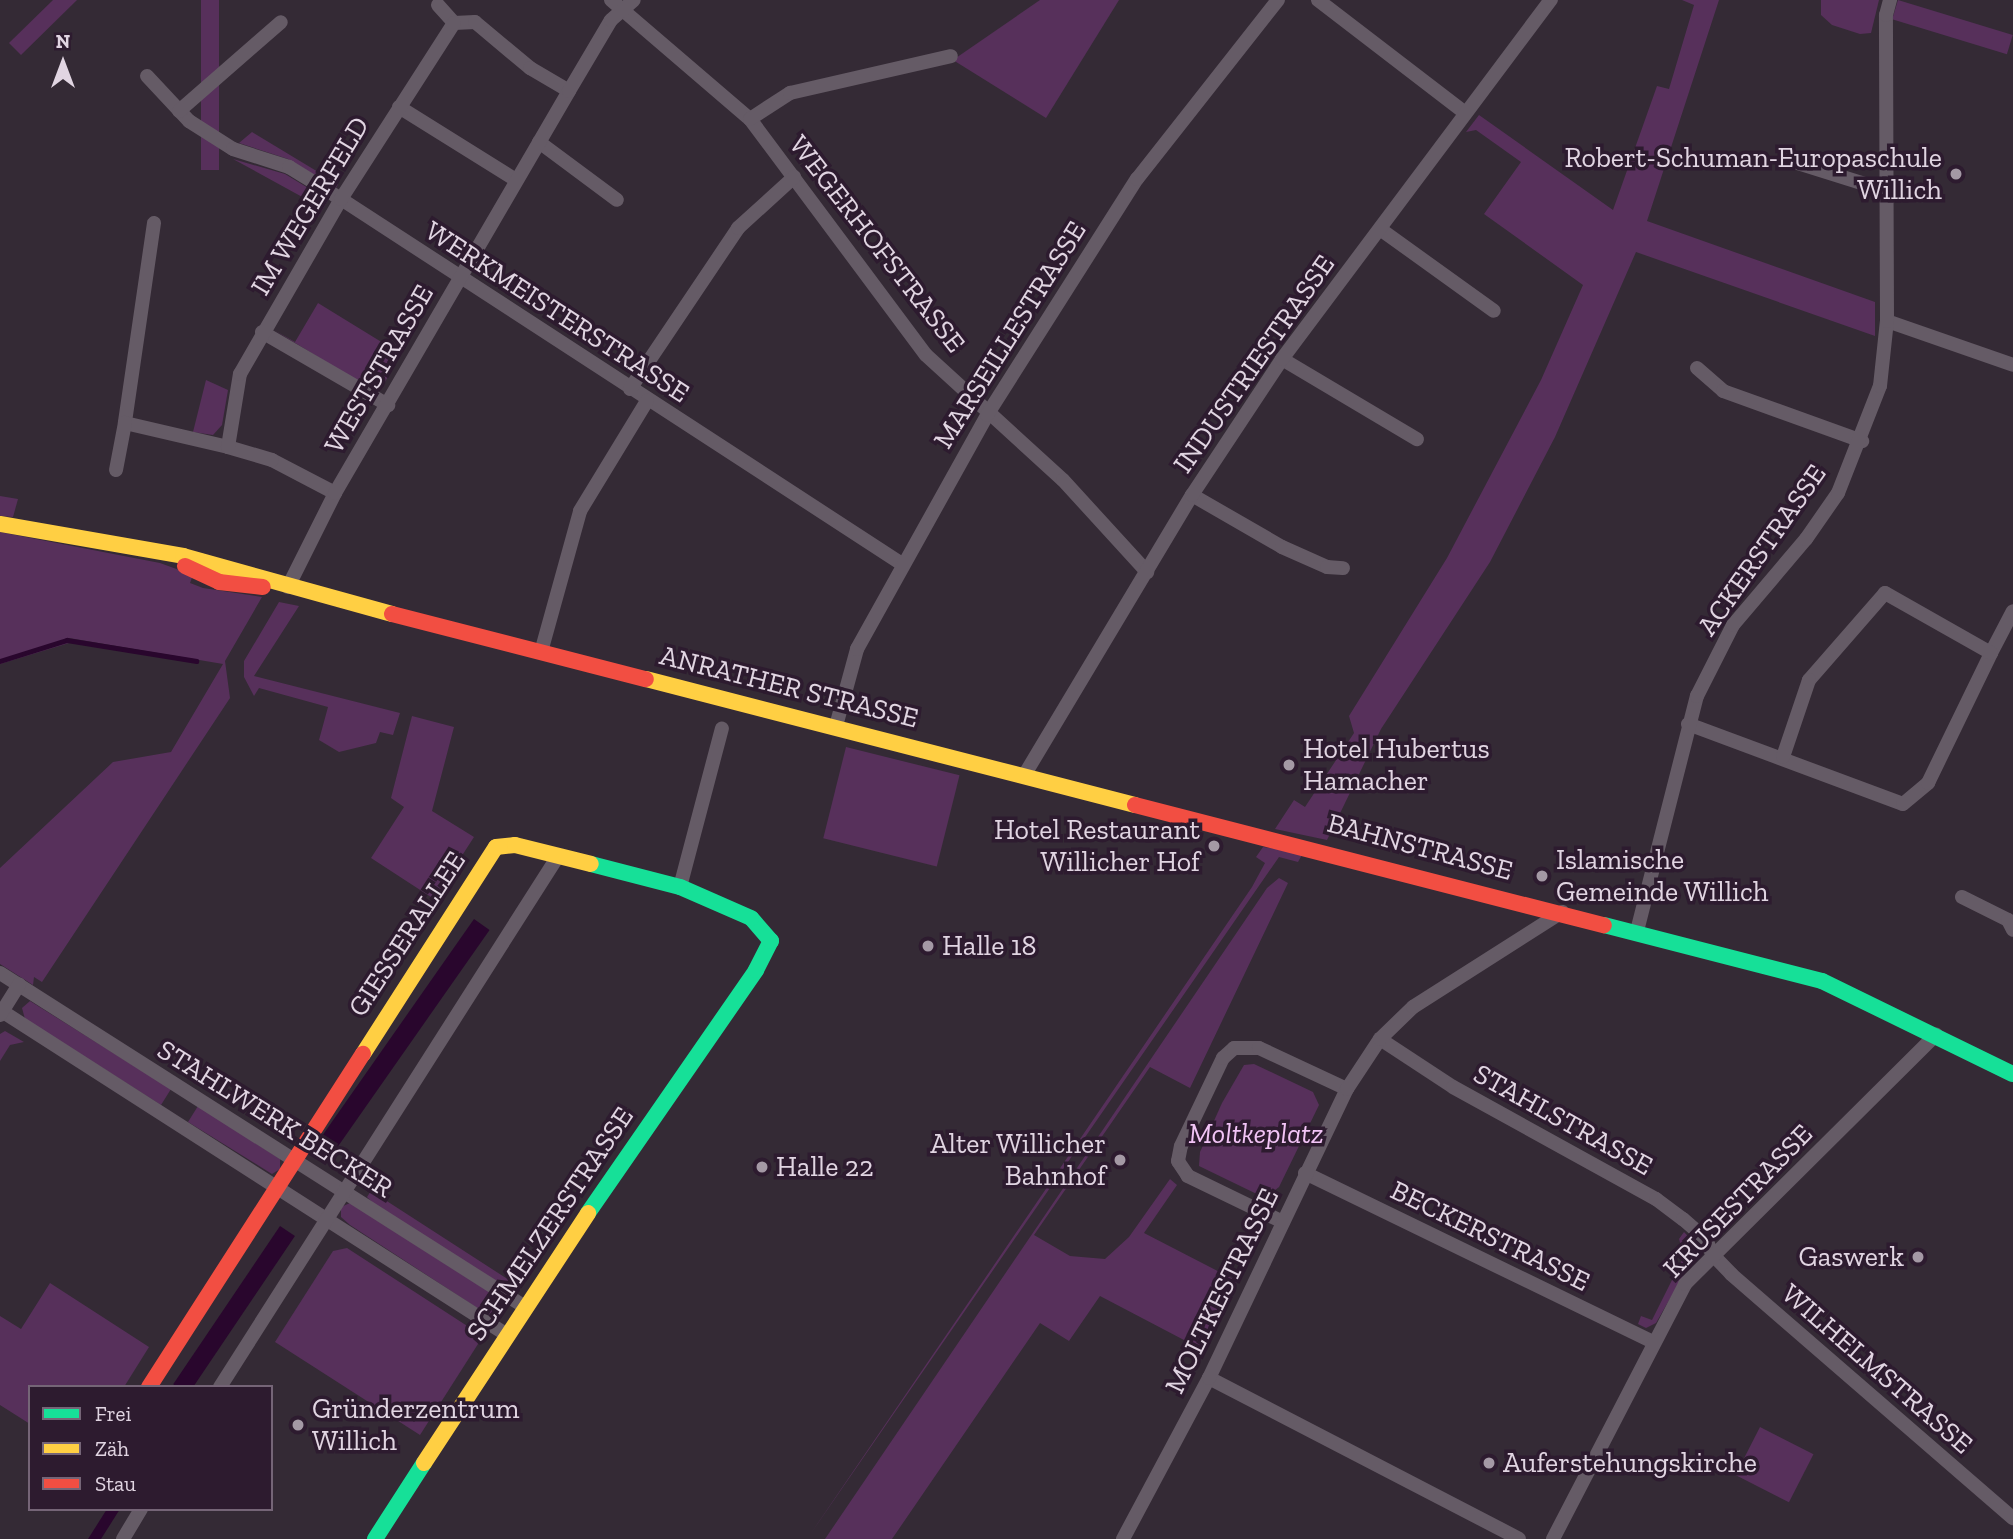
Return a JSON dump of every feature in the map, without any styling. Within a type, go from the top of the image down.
[{"type":"street","name":"WESTSTRASSE","points":[[283,586],[616,5],[634,0]]},
{"type":"street","name":"MARSEILLESTRASSE","points":[[836,726],[857,649],[987,415],[1137,179],[1278,0]]},
{"type":"street","points":[[1318,0],[1465,113]]},
{"type":"street","name":"INDUSTRIESTRASSE","points":[[1025,774],[1192,495],[1282,359],[1550,0]]},
{"type":"street","name":"ACKERSTRASSE","points":[[1637,931],[1697,696],[1733,625],[1814,528],[1838,493],[1862,441],[1880,386],[1887,321],[1886,15],[1890,0]]},
{"type":"street","points":[[438,5],[454,23],[475,22],[530,68],[569,91]]},
{"type":"street","name":"WEGERHOFSTRASSE","points":[[616,5],[750,119],[926,355],[987,415],[1063,480],[1147,572]]},
{"type":"street","points":[[179,111],[281,22]]},
{"type":"street","name":"IM WEGERFELD","points":[[228,447],[240,374],[262,332],[341,199],[454,23]]},
{"type":"street","name":"WEGERHOFSTRASSE","points":[[750,119],[790,93],[951,56]]},
{"type":"street","name":"WERKMEISTERSTRASSE","points":[[148,76],[179,111],[233,149],[289,167],[341,199],[902,565]]},
{"type":"street","name":"IM WEGERFELD","points":[[399,107],[516,180]]},
{"type":"street","points":[[539,142],[617,200]]},
{"type":"street","points":[[1785,159],[1887,191]]},
{"type":"street","points":[[630,389],[738,228],[794,177]]},
{"type":"street","points":[[116,470],[154,223]]},
{"type":"street","points":[[1380,229],[1494,311]]},
{"type":"street","points":[[1887,321],[2013,365]]},
{"type":"street","name":"IM WEGERFELD","points":[[262,332],[388,405]]},
{"type":"street","points":[[1282,359],[1417,439]]},
{"type":"street","name":"ACKERSTRASSE","points":[[1697,368],[1723,391],[1862,441]]},
{"type":"street","points":[[541,652],[580,511],[648,401]]},
{"type":"street","points":[[125,423],[272,460],[335,493]]},
{"type":"street","points":[[1192,495],[1282,547],[1327,567],[1343,568]]},
{"type":"street","name":"ANRATHER STRASSE","points":[[0,524],[256,575],[283,586],[1287,840]]},
{"type":"street","points":[[1783,757],[1809,680],[1885,593],[1991,653]]},
{"type":"street","points":[[1688,724],[1783,757],[1903,804],[1928,783],[2013,611]]},
{"type":"street","points":[[680,887],[722,728]]},
{"type":"street","name":"BAHNSTRASSE","points":[[1287,840],[1822,981],[2013,1074]]},
{"type":"street","name":"GIESSERALLEE","points":[[150,1385],[499,846],[558,856],[680,887],[751,918],[771,941]]},
{"type":"street","points":[[221,1385],[558,856]]},
{"type":"street","points":[[1962,897],[2008,920],[2013,930]]},
{"type":"street","name":"MOLTKESTRASSE","points":[[1123,1539],[1209,1378],[1347,1089],[1380,1039],[1413,1007],[1562,912]]},
{"type":"street","name":"SCHMELZERSTRASSE","points":[[376,1539],[525,1307],[756,970],[771,941]]},
{"type":"street","name":"STAHLWERK BECKER","points":[[0,973],[525,1307]]},
{"type":"street","points":[[1,1012],[19,985]]},
{"type":"street","name":"STAHLWERK BECKER","points":[[1,1012],[329,1218],[507,1335]]},
{"type":"street","name":"KRUSESTRASSE","points":[[1553,1539],[1685,1284],[1712,1254],[1936,1035]]},
{"type":"street","name":"STAHLSTRASSE","points":[[1380,1039],[1453,1087],[1656,1199],[1706,1239],[1712,1254]]},
{"type":"street","points":[[1283,1222],[1188,1176],[1178,1161],[1181,1146],[1223,1058],[1234,1048],[1259,1048],[1347,1089]]},
{"type":"street","name":"BECKERSTRASSE","points":[[1306,1174],[1653,1342]]},
{"type":"street","name":"WILHELMSTRASSE","points":[[1712,1254],[2013,1518]]},
{"type":"street","points":[[1209,1378],[1519,1539]]},
{"type":"street","points":[[123,1539],[140,1511]]},
{"type":"green space","points":[[53,0],[77,0],[21,55],[9,43]]},
{"type":"green space","points":[[201,0],[219,0],[219,170],[201,170]]},
{"type":"green space","points":[[1040,0],[1119,0],[1046,118],[953,60]]},
{"type":"green space","points":[[1682,0],[1719,0],[1647,221],[1875,302],[1875,336],[1636,252],[1555,437],[1490,562],[1381,729],[1327,840],[1275,829],[1294,800],[1305,807],[1354,733],[1349,716],[1447,558],[1541,380],[1583,285],[1484,214],[1521,162],[1476,130],[1466,132],[1479,115],[1613,210],[1657,86],[1669,89],[1694,5]]},
{"type":"green space","points":[[1821,0],[1879,0],[1871,33],[1860,34],[1832,25],[1821,15]]},
{"type":"green space","points":[[1898,0],[2013,35],[2007,54],[1892,19]]},
{"type":"green space","points":[[252,132],[338,184],[336,188],[288,159],[239,143]]},
{"type":"green space","points":[[233,159],[285,174],[328,200],[318,217],[315,204]]},
{"type":"green space","points":[[318,303],[401,354],[382,387],[372,390],[274,330],[295,342]]},
{"type":"green space","points":[[206,380],[228,390],[222,425],[213,435],[193,432]]},
{"type":"green space","points":[[0,496],[18,499],[13,517],[0,516]]},
{"type":"green space","points":[[0,532],[160,563],[193,575],[190,583],[203,588],[262,597],[225,661],[230,698],[42,982],[34,977],[33,985],[0,964],[0,868],[113,762],[171,752],[223,664],[69,638],[69,643],[0,664]]},
{"type":"green space","points":[[279,602],[299,606],[254,676],[400,713],[393,735],[380,732],[376,743],[339,752],[319,740],[328,707],[259,688],[254,696],[244,677],[244,661]]},
{"type":"green space","points":[[412,716],[454,727],[432,811],[474,837],[434,899],[371,858],[404,807],[391,798]]},
{"type":"green space","points":[[846,747],[960,775],[937,867],[823,838]]},
{"type":"green space","points":[[1263,847],[1303,853],[1298,862],[1279,857],[807,1539],[1252,887],[1265,863],[1256,857]]},
{"type":"green space","points":[[1279,878],[1288,883],[1190,1088],[1150,1067],[1034,1235],[1070,1256],[1105,1259],[1129,1237],[1170,1179],[1177,1185],[1144,1233],[1237,1281],[1203,1350],[1100,1296],[1069,1341],[1040,1323],[892,1539],[825,1539],[1267,888]]},
{"type":"green space","points":[[30,1001],[171,1089],[161,1105],[25,1019],[22,1008]]},
{"type":"green space","points":[[5,1031],[24,1042],[10,1045],[0,1061],[0,1034]]},
{"type":"green space","name":"Moltkeplatz","points":[[1254,1064],[1313,1092],[1319,1105],[1279,1187],[1265,1198],[1199,1166],[1200,1152],[1222,1103],[1244,1065]]},
{"type":"green space","points":[[198,1106],[280,1159],[280,1169],[272,1174],[188,1122]]},
{"type":"green space","points":[[376,1183],[379,1196],[509,1280],[523,1277],[513,1288],[500,1285],[377,1207],[367,1197]]},
{"type":"green space","points":[[350,1203],[502,1300],[503,1311],[491,1317],[350,1225],[341,1217],[341,1207]]},
{"type":"green space","points":[[1684,1232],[1699,1248],[1656,1323],[1646,1328],[1638,1324],[1641,1316],[1652,1320],[1684,1256],[1679,1239]]},
{"type":"green space","points":[[347,1248],[475,1331],[478,1344],[420,1435],[275,1342],[333,1251]]},
{"type":"green space","points":[[50,1283],[149,1347],[125,1385],[28,1385],[28,1423],[0,1405],[0,1316],[21,1329]]},
{"type":"green space","points":[[1760,1427],[1813,1454],[1789,1502],[1735,1475]]},
{"type":"shaded area","points":[[474,919],[490,930],[338,1147],[322,1136]]},
{"type":"shaded area","points":[[280,1226],[295,1236],[194,1385],[174,1385],[173,1384]]},
{"type":"shaded area","points":[[106,1511],[119,1511],[101,1539],[88,1539]]},
{"type":"waterway","points":[[0,661],[67,640],[196,661]]},
{"type":"traffic: fast","points":[[588,1213],[756,970],[771,941],[751,918],[680,887],[591,864]]},
{"type":"traffic: fast","points":[[1604,925],[1822,981],[2013,1074]]},
{"type":"traffic: fast","points":[[375,1539],[424,1463]]},
{"type":"traffic: slow","points":[[0,524],[183,556],[392,614]]},
{"type":"traffic: slow","points":[[646,679],[1135,805]]},
{"type":"traffic: slow","points":[[363,1054],[496,847],[515,845],[591,864]]},
{"type":"traffic: slow","points":[[424,1463],[588,1213]]},
{"type":"traffic: jam","points":[[185,566],[219,582],[263,587]]},
{"type":"traffic: jam","points":[[392,614],[646,679]]},
{"type":"traffic: jam","points":[[1135,805],[1604,925]]},
{"type":"traffic: jam","points":[[150,1385],[363,1054]]},
{"type":"place","name":"Robert-Schuman-Europaschule Willich","points":[[1956,174]]},
{"type":"place","name":"Hotel Hubertus Hamacher","points":[[1289,765]]},
{"type":"place","name":"Hotel Restaurant Willicher Hof","points":[[1214,846]]},
{"type":"place","name":"Islamische Gemeinde Willich","points":[[1542,876]]},
{"type":"place","name":"Halle 18","points":[[928,946]]},
{"type":"place","name":"Alter Willicher Bahnhof","points":[[1120,1160]]},
{"type":"place","name":"Halle 22","points":[[762,1167]]},
{"type":"place","name":"Gaswerk","points":[[1918,1257]]},
{"type":"place","name":"Gründerzentrum Willich","points":[[298,1425]]},
{"type":"place","name":"Auferstehungskirche","points":[[1489,1463]]}]
